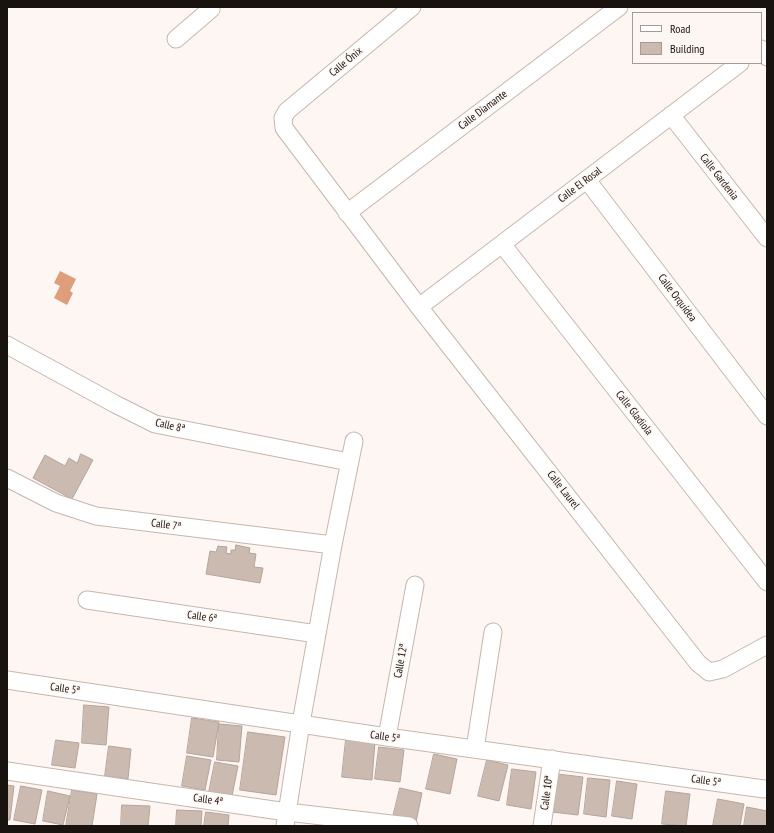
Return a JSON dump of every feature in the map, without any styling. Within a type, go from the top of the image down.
[{"type":"street","name":"Calle Ónix","points":[[283,118],[287,111],[412,7]]},
{"type":"street","name":"Calle Diamante","points":[[347,213],[619,7]]},
{"type":"street","points":[[176,39],[211,8]]},
{"type":"street","name":"Calle El Rosal","points":[[419,307],[739,64]]},
{"type":"street","name":"Calle Gardenia","points":[[671,115],[767,238]]},
{"type":"street","name":"Calle Laurel","points":[[283,118],[284,128],[347,213],[698,663],[709,672],[722,670],[767,645]]},
{"type":"street","name":"Calle Orquídea","points":[[587,180],[767,416]]},
{"type":"street","name":"Calle Gladiola","points":[[502,244],[767,582]]},
{"type":"street","name":"Calle 8ª","points":[[7,345],[154,424],[349,462]]},
{"type":"street","points":[[286,819],[301,723],[333,545],[354,441]]},
{"type":"street","name":"Calle 7ª","points":[[7,478],[56,503],[96,516],[333,545]]},
{"type":"street","name":"Calle 12ª","points":[[387,737],[415,585]]},
{"type":"street","name":"Calle 6ª","points":[[87,600],[317,634]]},
{"type":"street","points":[[475,749],[493,632]]},
{"type":"street","name":"Calle 5ª","points":[[7,680],[387,737],[764,789]]},
{"type":"street","name":"Calle 10ª","points":[[542,826],[552,759]]},
{"type":"street","name":"Calle 4ª","points":[[7,771],[286,819],[409,826]]},
{"type":"shaded area","points":[[60,271],[76,279],[70,291],[73,293],[67,305],[54,298],[60,286],[54,283]]},
{"type":"building","points":[[81,454],[93,460],[72,499],[33,478],[45,455],[65,466],[69,458],[77,463]]},
{"type":"building","points":[[236,545],[250,548],[249,553],[256,554],[254,567],[263,568],[260,583],[206,574],[210,551],[216,552],[218,546],[227,547],[226,553],[231,554],[231,550],[235,550]]},
{"type":"building","points":[[84,705],[109,707],[106,745],[82,743]]},
{"type":"building","points":[[192,718],[219,722],[213,757],[187,753]]},
{"type":"building","points":[[219,724],[242,726],[239,762],[217,760]]},
{"type":"building","points":[[248,732],[285,737],[276,795],[240,790]]},
{"type":"building","points":[[346,739],[375,742],[372,780],[342,777]]},
{"type":"building","points":[[56,740],[79,743],[75,768],[52,765]]},
{"type":"building","points":[[109,746],[131,749],[128,779],[105,776]]},
{"type":"building","points":[[379,747],[404,750],[400,782],[375,779]]},
{"type":"building","points":[[434,754],[457,759],[450,794],[426,789]]},
{"type":"building","points":[[187,756],[211,760],[205,790],[182,786]]},
{"type":"building","points":[[487,760],[508,765],[499,801],[478,796]]},
{"type":"building","points":[[215,762],[238,766],[232,796],[209,792]]},
{"type":"building","points":[[512,769],[536,772],[531,809],[507,805]]},
{"type":"building","points":[[557,774],[583,777],[578,815],[552,812]]},
{"type":"building","points":[[588,778],[610,780],[606,817],[584,814]]},
{"type":"building","points":[[617,781],[637,784],[632,819],[612,816]]},
{"type":"building","points":[[7,785],[14,786],[10,820],[7,820]]},
{"type":"building","points":[[21,786],[42,790],[35,824],[14,820]]},
{"type":"building","points":[[400,788],[422,793],[416,822],[393,817]]},
{"type":"building","points":[[72,790],[97,794],[92,826],[66,826]]},
{"type":"building","points":[[48,791],[70,796],[63,825],[43,821]]},
{"type":"building","points":[[666,791],[690,794],[686,826],[662,824]]},
{"type":"building","points":[[718,799],[744,804],[740,826],[713,826]]},
{"type":"building","points":[[122,805],[150,806],[148,826],[121,826]]},
{"type":"building","points":[[747,807],[767,811],[767,826],[744,826]]},
{"type":"building","points":[[177,810],[202,811],[201,826],[176,826]]},
{"type":"building","points":[[206,812],[229,815],[228,826],[204,826]]}]
